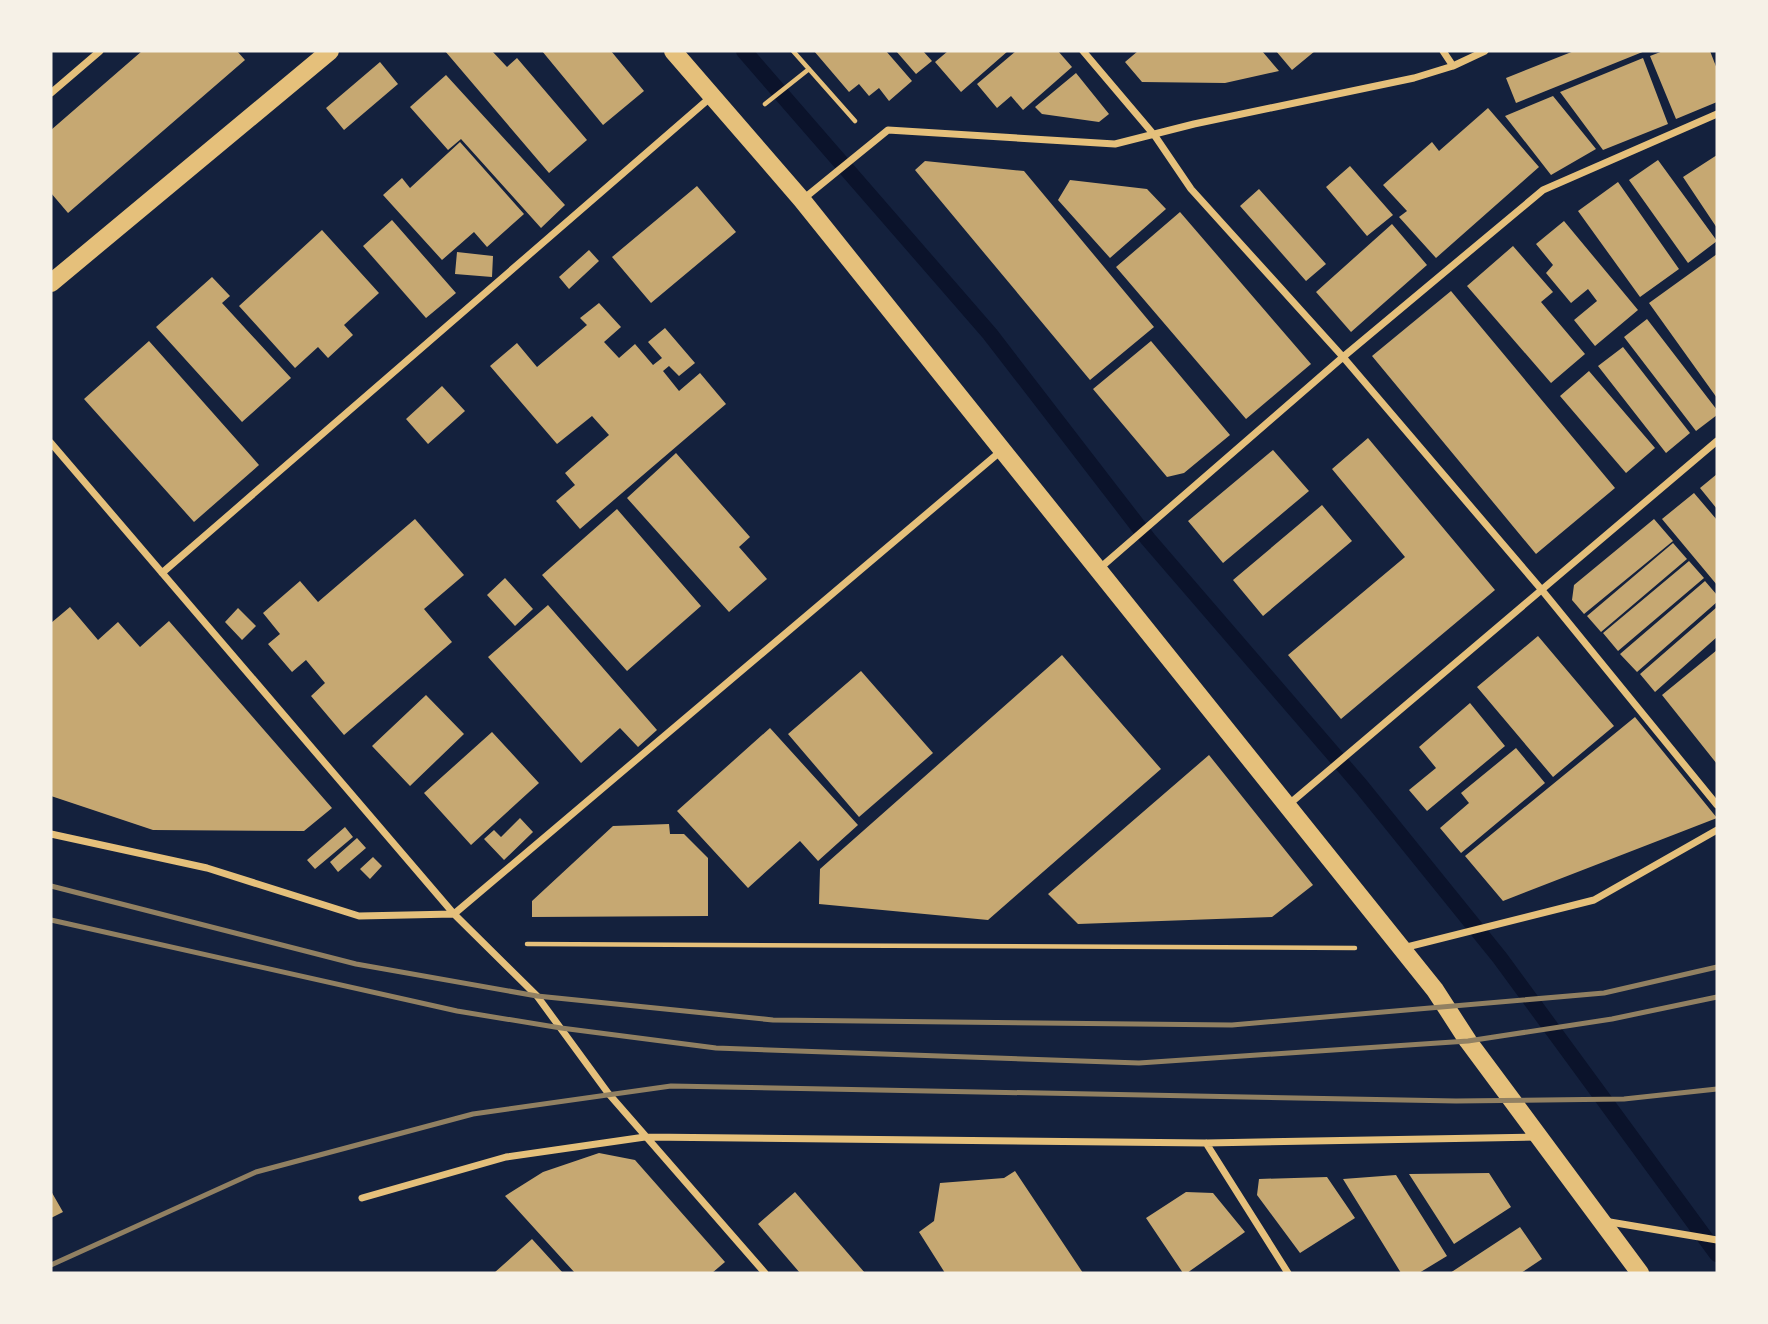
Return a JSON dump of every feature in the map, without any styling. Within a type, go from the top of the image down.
[{"type":"main road","points":[[51,283],[330,51]]},
{"type":"main road","points":[[673,51],[802,200],[1449,1009],[1468,1041],[1598,1220],[1640,1273]]},
{"type":"street","points":[[51,93],[100,51]]},
{"type":"street","points":[[1083,51],[1155,136],[1191,189],[1343,357],[1541,589],[1717,805]]},
{"type":"street","points":[[1443,51],[1453,66]]},
{"type":"street","points":[[802,200],[888,130],[1115,144],[1194,124],[1414,78],[1453,66],[1485,51]]},
{"type":"street","points":[[162,573],[711,97]]},
{"type":"street","points":[[1097,570],[1343,357],[1543,190],[1717,114]]},
{"type":"street","points":[[1286,807],[1717,442]]},
{"type":"street","points":[[51,443],[454,914],[537,996],[645,1137],[760,1271]]},
{"type":"street","points":[[51,834],[207,868],[359,916],[454,914],[1001,451]]},
{"type":"street","points":[[1401,949],[1594,900],[1717,830]]},
{"type":"street","points":[[362,1198],[506,1157],[645,1137],[1206,1143],[1540,1137]]},
{"type":"street","points":[[1206,1143],[1288,1273]]},
{"type":"street","points":[[1598,1220],[1717,1240]]},
{"type":"path","points":[[793,51],[856,123],[888,130]]},
{"type":"path","points":[[759,109],[809,69]]},
{"type":"path","points":[[484,944],[1401,949]]},
{"type":"building","points":[[142,51],[237,51],[245,60],[68,213],[51,193],[51,130]]},
{"type":"building","points":[[445,51],[492,51],[507,67],[517,58],[587,140],[549,173]]},
{"type":"building","points":[[542,51],[611,51],[644,91],[603,125]]},
{"type":"building","points":[[814,51],[886,51],[912,81],[889,101],[879,88],[869,96],[859,84],[849,92]]},
{"type":"building","points":[[896,51],[923,51],[932,61],[916,74]]},
{"type":"building","points":[[948,51],[1008,51],[961,92],[935,62]]},
{"type":"building","points":[[1016,51],[1058,51],[1072,67],[1023,110],[1011,96],[997,108],[977,84]]},
{"type":"building","points":[[1138,51],[1262,51],[1279,71],[1225,83],[1142,82],[1125,62]]},
{"type":"building","points":[[1276,51],[1315,51],[1292,70]]},
{"type":"building","points":[[1574,51],[1645,51],[1516,103],[1506,78]]},
{"type":"building","points":[[1663,51],[1710,51],[1717,69],[1717,102],[1676,119],[1650,56]]},
{"type":"building","points":[[1643,58],[1668,124],[1603,150],[1560,92]]},
{"type":"building","points":[[380,62],[398,84],[344,130],[326,108]]},
{"type":"building","points":[[1076,73],[1109,114],[1099,122],[1042,114],[1035,107]]},
{"type":"building","points":[[446,75],[565,205],[541,228],[461,139],[448,150],[410,107]]},
{"type":"building","points":[[1553,96],[1596,149],[1551,175],[1505,116]]},
{"type":"building","points":[[1488,108],[1539,167],[1436,258],[1399,217],[1407,211],[1383,185],[1432,142],[1439,151]]},
{"type":"building","points":[[460,142],[524,214],[487,247],[474,232],[442,260],[383,195],[402,178],[410,188]]},
{"type":"building","points":[[1717,155],[1717,228],[1683,177]]},
{"type":"building","points":[[1658,160],[1717,241],[1688,263],[1629,180]]},
{"type":"building","points":[[925,161],[1024,171],[1154,327],[1090,380],[915,170]]},
{"type":"building","points":[[1350,166],[1393,215],[1367,236],[1326,187]]},
{"type":"building","points":[[1070,180],[1147,189],[1166,209],[1110,258],[1058,200]]},
{"type":"building","points":[[1618,182],[1679,269],[1640,297],[1578,211]]},
{"type":"building","points":[[697,186],[736,232],[651,303],[612,257]]},
{"type":"building","points":[[1259,189],[1326,264],[1306,281],[1240,206]]},
{"type":"building","points":[[1180,212],[1311,364],[1246,419],[1116,267]]},
{"type":"building","points":[[392,220],[456,293],[426,318],[363,246]]},
{"type":"building","points":[[1564,221],[1638,310],[1595,346],[1574,320],[1597,301],[1588,289],[1571,303],[1546,273],[1553,265],[1536,244]]},
{"type":"building","points":[[1392,224],[1427,265],[1351,332],[1316,292]]},
{"type":"building","points":[[322,230],[379,293],[344,325],[353,335],[328,358],[318,347],[295,368],[239,306]]},
{"type":"building","points":[[1513,246],[1553,292],[1541,302],[1585,354],[1551,383],[1467,286]]},
{"type":"building","points":[[589,250],[599,261],[569,289],[559,277]]},
{"type":"building","points":[[457,252],[493,256],[492,277],[455,274]]},
{"type":"building","points":[[1717,254],[1717,398],[1649,303]]},
{"type":"building","points":[[212,277],[230,296],[222,303],[291,378],[242,422],[156,327]]},
{"type":"building","points":[[1451,291],[1615,488],[1536,554],[1372,356]]},
{"type":"building","points":[[599,303],[621,327],[604,342],[619,358],[635,344],[653,365],[662,358],[648,342],[665,328],[695,363],[679,376],[669,366],[663,371],[679,391],[700,373],[726,404],[580,529],[556,501],[575,485],[565,473],[609,435],[592,416],[557,444],[490,366],[517,343],[537,367],[587,325],[580,318]]},
{"type":"building","points":[[1647,319],[1717,410],[1717,415],[1696,431],[1624,337]]},
{"type":"building","points":[[149,341],[259,465],[194,522],[84,399]]},
{"type":"building","points":[[1151,341],[1230,435],[1184,473],[1167,477],[1093,389]]},
{"type":"building","points":[[1623,347],[1690,433],[1666,453],[1598,366]]},
{"type":"building","points":[[1589,371],[1655,448],[1626,473],[1560,396]]},
{"type":"building","points":[[442,386],[465,411],[428,444],[406,419]]},
{"type":"building","points":[[1368,438],[1495,590],[1341,719],[1288,655],[1405,557],[1332,469]]},
{"type":"building","points":[[1273,450],[1309,491],[1223,563],[1188,521]]},
{"type":"building","points":[[676,453],[750,537],[739,547],[767,579],[729,612],[627,498]]},
{"type":"building","points":[[1717,474],[1717,509],[1700,488]]},
{"type":"building","points":[[1694,493],[1717,520],[1717,585],[1662,519]]},
{"type":"building","points":[[1322,505],[1352,541],[1263,616],[1233,580]]},
{"type":"building","points":[[617,509],[701,606],[627,671],[542,575]]},
{"type":"building","points":[[415,519],[464,575],[424,609],[452,642],[344,735],[311,696],[325,683],[306,660],[292,672],[268,644],[280,634],[263,613],[300,581],[318,602]]},
{"type":"building","points":[[1654,519],[1673,541],[1584,614],[1572,600],[1574,585]]},
{"type":"building","points":[[1673,543],[1687,559],[1601,632],[1587,616]]},
{"type":"building","points":[[1689,561],[1704,578],[1618,651],[1603,633]]},
{"type":"building","points":[[505,578],[533,609],[515,626],[487,595]]},
{"type":"building","points":[[1705,581],[1717,595],[1717,602],[1637,672],[1620,654]]},
{"type":"building","points":[[548,605],[657,730],[638,747],[620,728],[581,763],[488,657]]},
{"type":"building","points":[[70,607],[98,640],[118,622],[140,647],[169,621],[332,808],[304,831],[153,830],[51,796],[51,623]]},
{"type":"building","points":[[1717,607],[1717,637],[1655,692],[1640,674]]},
{"type":"building","points":[[238,608],[256,626],[242,640],[225,622]]},
{"type":"building","points":[[1538,636],[1614,726],[1553,777],[1477,687]]},
{"type":"building","points":[[1717,650],[1717,764],[1662,695]]},
{"type":"building","points":[[1062,655],[1161,769],[988,920],[819,904],[820,869]]},
{"type":"building","points":[[861,671],[933,753],[859,817],[788,734]]},
{"type":"building","points":[[426,695],[464,734],[410,786],[372,746]]},
{"type":"building","points":[[1470,703],[1505,746],[1427,811],[1409,790],[1436,768],[1419,747]]},
{"type":"building","points":[[1635,717],[1717,818],[1503,901],[1465,856]]},
{"type":"building","points":[[770,728],[858,825],[818,861],[800,841],[748,888],[677,811]]},
{"type":"building","points":[[492,732],[539,783],[471,845],[424,793]]},
{"type":"building","points":[[1516,748],[1545,783],[1461,853],[1440,828],[1469,803],[1461,793]]},
{"type":"building","points":[[1209,755],[1313,885],[1272,917],[1078,924],[1048,894]]},
{"type":"building","points":[[520,818],[533,832],[504,860],[484,839],[494,830],[501,837]]},
{"type":"building","points":[[669,824],[670,834],[684,834],[708,858],[708,916],[532,917],[532,901],[613,826]]},
{"type":"building","points":[[345,827],[353,837],[315,869],[307,860]]},
{"type":"building","points":[[357,838],[366,848],[338,872],[330,862]]},
{"type":"building","points":[[373,857],[382,866],[370,879],[360,869]]},
{"type":"building","points":[[599,1153],[635,1160],[725,1262],[712,1273],[575,1273],[505,1196],[543,1172]]},
{"type":"building","points":[[1015,1171],[1083,1273],[945,1273],[919,1232],[934,1221],[940,1183],[1004,1178]]},
{"type":"building","points":[[1489,1173],[1511,1207],[1454,1244],[1409,1174]]},
{"type":"building","points":[[1396,1175],[1447,1256],[1419,1273],[1401,1273],[1343,1179]]},
{"type":"building","points":[[1327,1177],[1355,1218],[1300,1253],[1257,1195],[1259,1179]]},
{"type":"building","points":[[51,1191],[63,1212],[51,1218]]},
{"type":"building","points":[[795,1192],[865,1273],[800,1273],[758,1224]]},
{"type":"building","points":[[1186,1192],[1213,1193],[1245,1232],[1187,1273],[1183,1273],[1146,1218]]},
{"type":"building","points":[[1520,1227],[1542,1259],[1521,1273],[1450,1273]]},
{"type":"building","points":[[532,1239],[563,1273],[494,1273]]},
{"type":"waterway","points":[[744,51],[990,334],[1148,539],[1361,786],[1500,958],[1717,1254]]},
{"type":"railway","points":[[51,886],[356,964],[537,996],[773,1020],[1232,1025],[1604,993],[1717,967]]},
{"type":"railway","points":[[51,920],[457,1011],[561,1028],[716,1048],[1139,1063],[1468,1041],[1612,1019],[1717,997]]},
{"type":"railway","points":[[51,1265],[256,1172],[473,1114],[671,1086],[1456,1101],[1624,1099],[1717,1089]]}]
